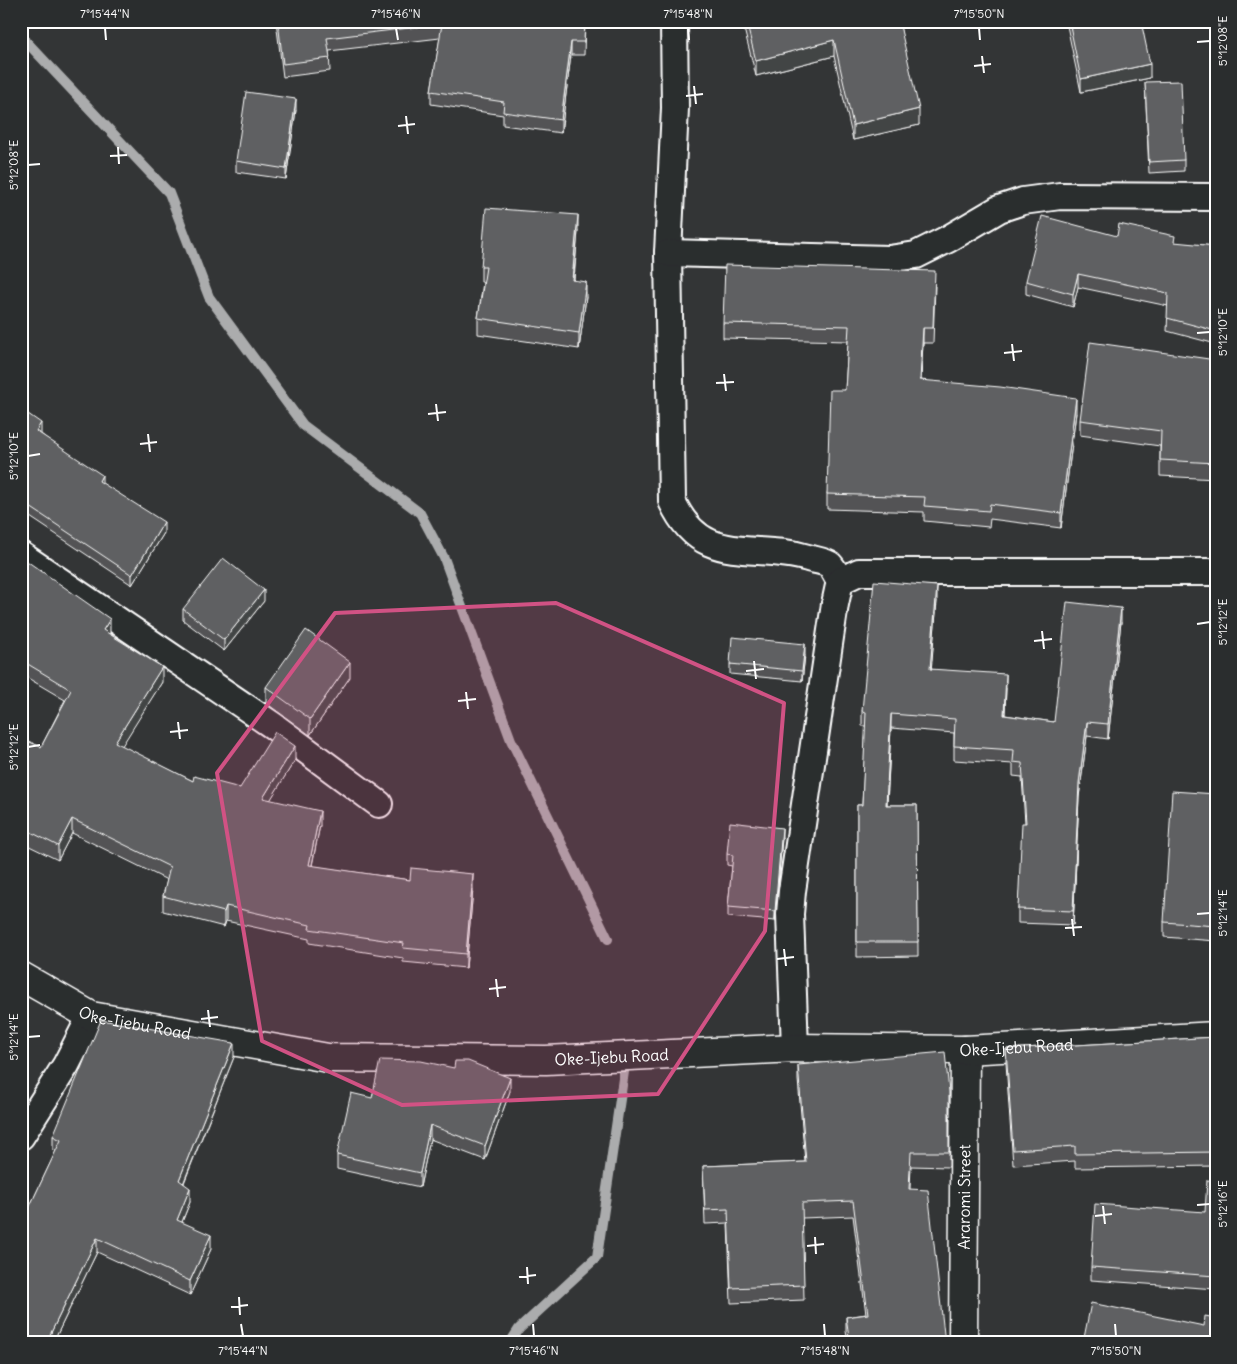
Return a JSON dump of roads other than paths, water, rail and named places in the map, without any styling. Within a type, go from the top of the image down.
[{"type":"main road","name":"Oke-Ijebu Road","points":[[21,976],[92,1016],[328,1058],[546,1060],[795,1048],[965,1050],[1216,1036]]},
{"type":"main road","name":"Araromi Street","points":[[963,1343],[965,1050]]},
{"type":"street","points":[[674,21],[675,108],[668,253],[672,501],[680,518],[696,535],[730,550],[794,553],[829,564],[840,581],[792,891],[790,914],[795,1048]]},
{"type":"street","points":[[668,253],[889,259],[916,255],[948,239],[999,209],[1023,201],[1060,196],[1216,197]]},
{"type":"street","points":[[21,555],[272,725],[380,804]]},
{"type":"street","points":[[840,581],[859,572],[1216,572]]},
{"type":"street","points":[[21,1136],[66,1065],[92,1016]]},
{"type":"waterway","points":[[21,36],[169,193],[209,297],[303,425],[420,513],[444,558],[511,740],[608,939]]},
{"type":"waterway","points":[[510,1343],[519,1329],[597,1257],[626,1058]]}]
